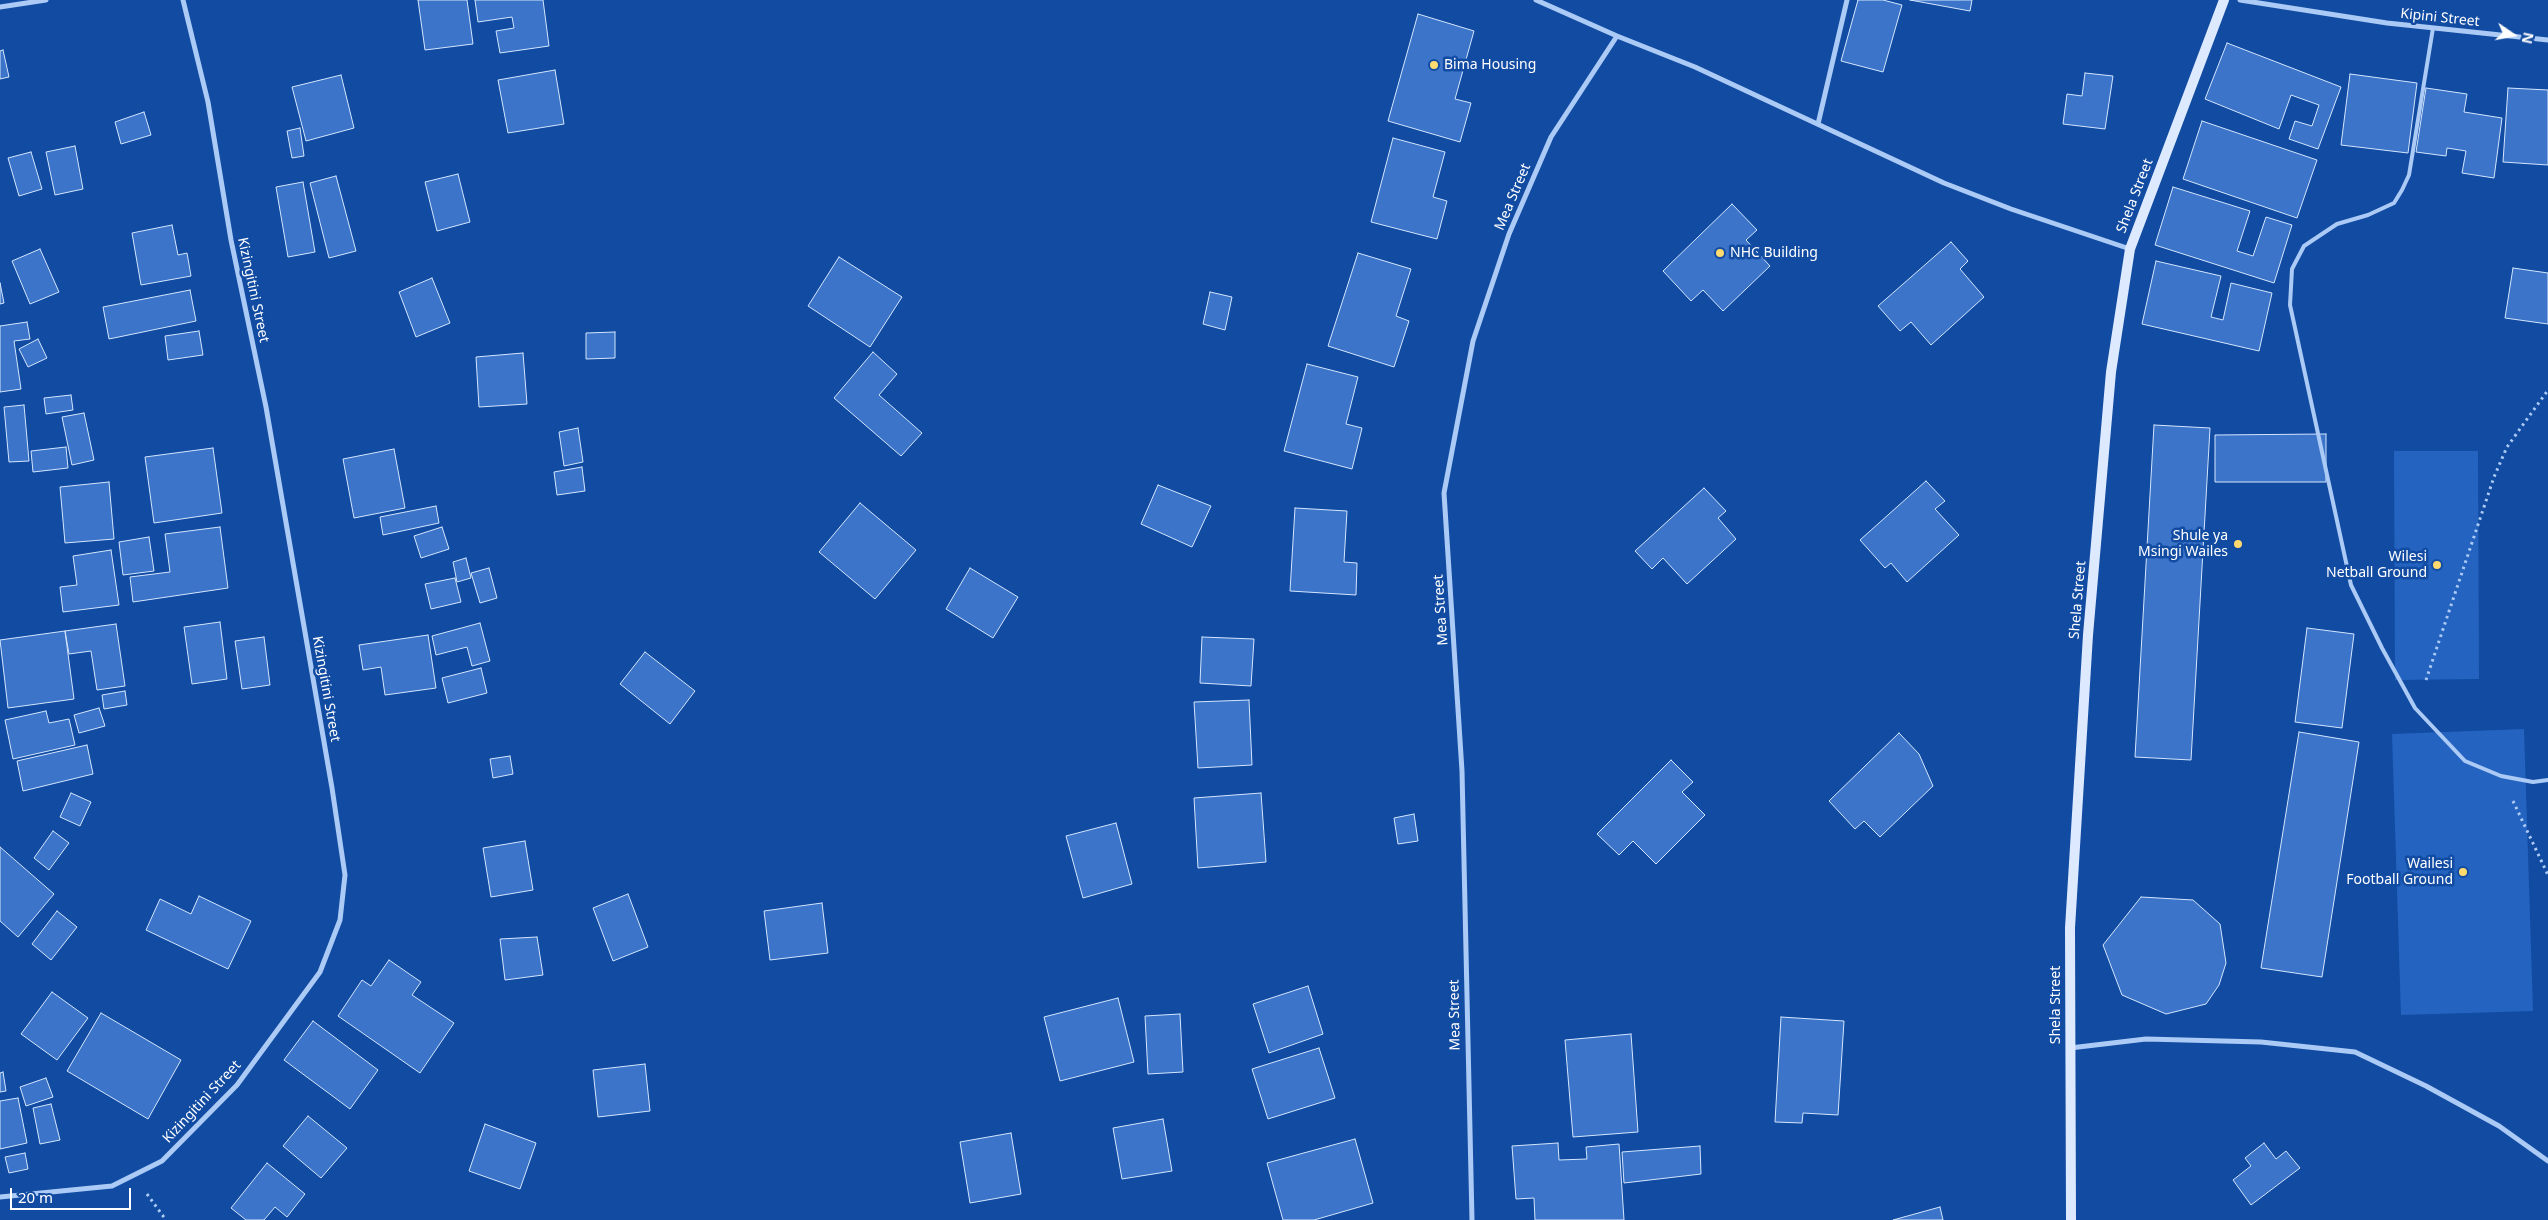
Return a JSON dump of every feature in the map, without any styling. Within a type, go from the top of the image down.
[{"type":"main road","name":"Shela Street","points":[[2071,1220],[2070,928],[2088,635],[2111,372],[2130,249],[2224,0]]},
{"type":"street","points":[[0,7],[46,0]]},
{"type":"street","name":"Kizingitini Street","points":[[0,1197],[112,1186],[162,1161],[237,1085],[320,972],[340,920],[345,875],[266,407],[231,240],[208,102],[183,0]]},
{"type":"street","points":[[1536,0],[1617,36],[1695,67],[1944,183],[2011,209],[2130,249]]},
{"type":"street","points":[[1818,124],[1847,0]]},
{"type":"street","name":"Kipini Street","points":[[2240,0],[2434,28],[2548,40]]},
{"type":"street","name":"Mea Street","points":[[1472,1220],[1462,771],[1444,493],[1473,341],[1508,234],[1551,137],[1617,36]]},
{"type":"street","points":[[2070,1048],[2156,1039],[2261,1042],[2355,1052],[2426,1086],[2499,1126],[2548,1161]]},
{"type":"lane","points":[[2434,28],[2409,176],[2402,190],[2394,203],[2368,215],[2337,224],[2304,246],[2292,269],[2290,305],[2352,585],[2364,613],[2415,708],[2465,762],[2501,776],[2533,782],[2548,780]]},
{"type":"path","points":[[2415,708],[2494,477],[2507,447],[2548,390]]},
{"type":"path","points":[[2501,776],[2548,875]]},
{"type":"path","points":[[133,1175],[166,1220]]},
{"type":"shaded area","name":"Wilesi Netball Ground","points":[[2394,451],[2478,451],[2479,679],[2395,680]]},
{"type":"shaded area","name":"Wailesi Football Ground","points":[[2524,729],[2533,1011],[2401,1015],[2392,734]]},
{"type":"building","points":[[418,0],[467,0],[473,44],[425,50]]},
{"type":"building","points":[[475,0],[543,0],[549,46],[500,53],[496,31],[514,28],[512,17],[478,22]]},
{"type":"building","points":[[1858,0],[1883,0],[1902,5],[1883,72],[1841,61]]},
{"type":"building","points":[[1910,0],[1972,0],[1970,11]]},
{"type":"building","name":"Bima Housing","points":[[1418,14],[1474,31],[1455,99],[1471,103],[1460,142],[1388,121]]},
{"type":"building","points":[[2227,43],[2341,87],[2318,149],[2289,139],[2295,121],[2312,126],[2319,105],[2291,95],[2279,129],[2205,99]]},
{"type":"building","points":[[3,50],[9,77],[0,79],[0,51]]},
{"type":"building","points":[[555,70],[564,124],[508,133],[498,80]]},
{"type":"building","points":[[2085,73],[2113,76],[2105,129],[2063,124],[2067,94],[2082,96]]},
{"type":"building","points":[[2350,74],[2417,83],[2408,153],[2341,145]]},
{"type":"building","points":[[341,75],[354,128],[306,141],[292,87]]},
{"type":"building","points":[[2426,88],[2467,94],[2464,112],[2502,118],[2494,178],[2462,173],[2466,151],[2447,148],[2446,156],[2416,152]]},
{"type":"building","points":[[2508,88],[2548,90],[2548,165],[2503,162]]},
{"type":"building","points":[[144,112],[151,135],[121,144],[115,122]]},
{"type":"building","points":[[2202,121],[2317,160],[2297,218],[2183,179]]},
{"type":"building","points":[[300,128],[304,156],[292,158],[287,131]]},
{"type":"building","points":[[1393,138],[1445,152],[1433,197],[1447,201],[1437,239],[1371,222]]},
{"type":"building","points":[[75,146],[83,189],[55,195],[46,152]]},
{"type":"building","points":[[31,152],[42,189],[19,196],[8,158]]},
{"type":"building","points":[[458,174],[470,222],[437,231],[425,182]]},
{"type":"building","points":[[336,176],[356,251],[329,258],[310,183]]},
{"type":"building","points":[[303,182],[315,252],[288,257],[276,187]]},
{"type":"building","points":[[2173,187],[2250,211],[2237,251],[2253,256],[2266,217],[2292,225],[2274,283],[2155,245]]},
{"type":"building","name":"NHC Building","points":[[1732,204],[1757,230],[1746,240],[1770,266],[1723,311],[1703,290],[1691,301],[1663,271]]},
{"type":"building","points":[[172,225],[178,255],[187,253],[191,276],[141,285],[132,233]]},
{"type":"building","points":[[1951,242],[1968,261],[1960,269],[1984,297],[1931,345],[1911,322],[1900,331],[1878,306]]},
{"type":"building","points":[[40,249],[59,292],[30,304],[12,261]]},
{"type":"building","points":[[1358,253],[1411,269],[1396,316],[1409,321],[1394,367],[1328,346]]},
{"type":"building","points":[[839,257],[902,297],[870,347],[808,306]]},
{"type":"building","points":[[2156,261],[2221,276],[2211,317],[2223,320],[2231,283],[2272,293],[2259,351],[2142,324]]},
{"type":"building","points":[[2513,268],[2548,273],[2548,324],[2505,318]]},
{"type":"building","points":[[432,278],[450,323],[416,337],[399,292]]},
{"type":"building","points":[[0,283],[4,303],[0,304]]},
{"type":"building","points":[[190,290],[196,321],[109,339],[103,307]]},
{"type":"building","points":[[1210,292],[1232,297],[1225,330],[1203,324]]},
{"type":"building","points":[[27,322],[30,339],[14,341],[21,389],[0,392],[0,326]]},
{"type":"building","points":[[199,331],[203,355],[168,360],[165,336]]},
{"type":"building","points":[[615,332],[615,358],[586,359],[586,333]]},
{"type":"building","points":[[38,339],[47,358],[28,367],[19,349]]},
{"type":"building","points":[[873,352],[897,374],[879,395],[922,433],[901,456],[834,398]]},
{"type":"building","points":[[523,353],[527,404],[479,407],[476,357]]},
{"type":"building","points":[[1307,364],[1358,377],[1346,424],[1362,428],[1352,469],[1284,451]]},
{"type":"building","points":[[71,395],[73,410],[46,414],[44,398]]},
{"type":"building","points":[[24,405],[29,461],[9,462],[4,407]]},
{"type":"building","points":[[84,413],[94,460],[72,465],[62,417]]},
{"type":"building","points":[[2154,425],[2210,428],[2191,760],[2135,757]]},
{"type":"building","points":[[578,428],[583,462],[564,466],[559,432]]},
{"type":"building","points":[[2326,434],[2326,482],[2215,482],[2215,435]]},
{"type":"building","points":[[66,447],[68,468],[33,472],[31,451]]},
{"type":"building","points":[[213,448],[222,513],[154,523],[145,457]]},
{"type":"building","points":[[394,449],[405,508],[354,518],[343,459]]},
{"type":"building","points":[[582,467],[585,491],[557,495],[554,472]]},
{"type":"building","points":[[1926,481],[1945,501],[1935,509],[1959,535],[1907,582],[1891,563],[1885,568],[1860,540]]},
{"type":"building","points":[[109,482],[114,539],[65,543],[60,487]]},
{"type":"building","points":[[1158,485],[1211,506],[1192,547],[1141,524]]},
{"type":"building","points":[[1704,488],[1726,511],[1718,518],[1736,539],[1687,584],[1663,558],[1652,569],[1635,551]]},
{"type":"building","points":[[860,503],[916,550],[875,599],[819,552]]},
{"type":"building","points":[[436,506],[439,523],[383,535],[380,517]]},
{"type":"building","points":[[1295,508],[1347,511],[1344,562],[1357,563],[1356,595],[1290,591]]},
{"type":"building","points":[[220,527],[228,588],[133,602],[130,577],[170,572],[165,534]]},
{"type":"building","points":[[442,527],[449,549],[421,558],[414,536]]},
{"type":"building","points":[[149,537],[154,571],[123,575],[119,542]]},
{"type":"building","points":[[111,550],[119,605],[63,612],[60,587],[77,585],[73,556]]},
{"type":"building","points":[[466,558],[471,578],[457,582],[453,562]]},
{"type":"building","points":[[489,568],[497,598],[480,603],[471,573]]},
{"type":"building","points":[[970,568],[1018,597],[993,638],[946,609]]},
{"type":"building","points":[[455,578],[461,602],[431,609],[425,584]]},
{"type":"building","points":[[220,622],[227,679],[192,684],[184,627]]},
{"type":"building","points":[[480,623],[490,661],[472,666],[467,647],[436,655],[432,636]]},
{"type":"building","points":[[116,624],[125,686],[97,690],[91,651],[69,654],[65,631]]},
{"type":"building","points":[[2307,628],[2354,634],[2342,728],[2295,722]]},
{"type":"building","points":[[65,631],[74,699],[8,708],[0,640]]},
{"type":"building","points":[[428,635],[436,688],[385,695],[381,667],[363,670],[359,645]]},
{"type":"building","points":[[264,637],[270,685],[242,689],[235,641]]},
{"type":"building","points":[[1202,637],[1254,639],[1251,686],[1200,683]]},
{"type":"building","points":[[645,652],[695,691],[670,724],[620,684]]},
{"type":"building","points":[[481,668],[487,693],[448,703],[442,678]]},
{"type":"building","points":[[125,691],[127,705],[104,709],[102,695]]},
{"type":"building","points":[[1249,700],[1252,765],[1198,768],[1194,702]]},
{"type":"building","points":[[99,708],[105,726],[79,733],[74,715]]},
{"type":"building","points":[[46,711],[49,723],[69,719],[75,745],[13,759],[5,720]]},
{"type":"building","points":[[2299,732],[2359,742],[2322,977],[2261,968]]},
{"type":"building","points":[[1899,733],[1919,754],[1933,786],[1880,837],[1864,821],[1855,829],[1829,801]]},
{"type":"building","points":[[87,745],[93,774],[23,791],[17,761]]},
{"type":"building","points":[[510,756],[513,774],[493,778],[490,759]]},
{"type":"building","points":[[1671,760],[1693,782],[1682,792],[1705,815],[1656,864],[1633,841],[1619,855],[1597,834]]},
{"type":"building","points":[[71,793],[91,802],[80,826],[60,817]]},
{"type":"building","points":[[1261,793],[1266,862],[1198,868],[1194,798]]},
{"type":"building","points":[[1414,814],[1418,841],[1398,844],[1394,818]]},
{"type":"building","points":[[1116,823],[1132,884],[1083,898],[1066,836]]},
{"type":"building","points":[[53,831],[69,843],[49,870],[34,858]]},
{"type":"building","points":[[525,841],[533,890],[491,897],[483,848]]},
{"type":"building","points":[[0,847],[54,894],[18,937],[0,921]]},
{"type":"building","points":[[628,894],[648,947],[613,961],[593,908]]},
{"type":"building","points":[[199,896],[251,921],[228,969],[146,930],[160,899],[191,914]]},
{"type":"building","points":[[2141,897],[2193,900],[2220,924],[2226,963],[2219,985],[2206,1004],[2166,1014],[2122,995],[2103,945]]},
{"type":"building","points":[[822,903],[828,953],[770,960],[764,911]]},
{"type":"building","points":[[57,911],[77,927],[51,960],[32,944]]},
{"type":"building","points":[[537,937],[543,975],[505,980],[500,939]]},
{"type":"building","points":[[389,960],[421,982],[412,995],[454,1023],[420,1073],[338,1016],[362,980],[371,986]]},
{"type":"building","points":[[1308,986],[1323,1034],[1269,1053],[1253,1004]]},
{"type":"building","points":[[52,992],[88,1018],[57,1060],[21,1034]]},
{"type":"building","points":[[1118,998],[1134,1062],[1060,1081],[1044,1017]]},
{"type":"building","points":[[101,1013],[181,1060],[148,1119],[67,1071]]},
{"type":"building","points":[[1180,1014],[1183,1072],[1148,1074],[1145,1016]]},
{"type":"building","points":[[1781,1017],[1844,1021],[1838,1115],[1803,1113],[1802,1123],[1775,1122]]},
{"type":"building","points":[[313,1021],[378,1070],[350,1109],[284,1060]]},
{"type":"building","points":[[1631,1034],[1638,1132],[1573,1137],[1565,1040]]},
{"type":"building","points":[[1319,1048],[1335,1098],[1268,1119],[1252,1069]]},
{"type":"building","points":[[645,1064],[650,1111],[598,1117],[593,1070]]},
{"type":"building","points":[[3,1072],[6,1091],[0,1092],[0,1073]]},
{"type":"building","points":[[46,1078],[53,1097],[26,1106],[20,1087]]},
{"type":"building","points":[[18,1098],[27,1143],[0,1149],[0,1101]]},
{"type":"building","points":[[51,1104],[60,1140],[40,1144],[33,1108]]},
{"type":"building","points":[[308,1116],[347,1148],[321,1178],[283,1146]]},
{"type":"building","points":[[1163,1119],[1172,1171],[1122,1179],[1113,1128]]},
{"type":"building","points":[[485,1124],[536,1143],[520,1189],[469,1171]]},
{"type":"building","points":[[1011,1133],[1021,1194],[970,1203],[960,1142]]},
{"type":"building","points":[[1355,1139],[1373,1203],[1314,1220],[1283,1220],[1267,1163]]},
{"type":"building","points":[[1558,1143],[1559,1160],[1587,1159],[1586,1147],[1619,1144],[1624,1220],[1535,1220],[1534,1198],[1516,1199],[1512,1146]]},
{"type":"building","points":[[2264,1143],[2276,1159],[2286,1151],[2300,1168],[2251,1205],[2233,1180],[2251,1166],[2245,1158]]},
{"type":"building","points":[[1700,1146],[1701,1174],[1624,1183],[1622,1152]]},
{"type":"building","points":[[25,1153],[28,1169],[9,1173],[5,1157]]},
{"type":"building","points":[[267,1163],[305,1194],[287,1217],[275,1207],[264,1220],[246,1220],[231,1208]]},
{"type":"building","points":[[1940,1207],[1943,1220],[1893,1220]]},
{"type":"place","name":"Bima Housing","points":[[1434,65]]},
{"type":"place","name":"NHC Building","points":[[1720,253]]},
{"type":"place","name":"Shule ya Msingi Wailes","points":[[2238,544]]},
{"type":"place","name":"Wilesi Netball Ground","points":[[2437,565]]},
{"type":"place","name":"Wailesi Football Ground","points":[[2463,872]]}]
